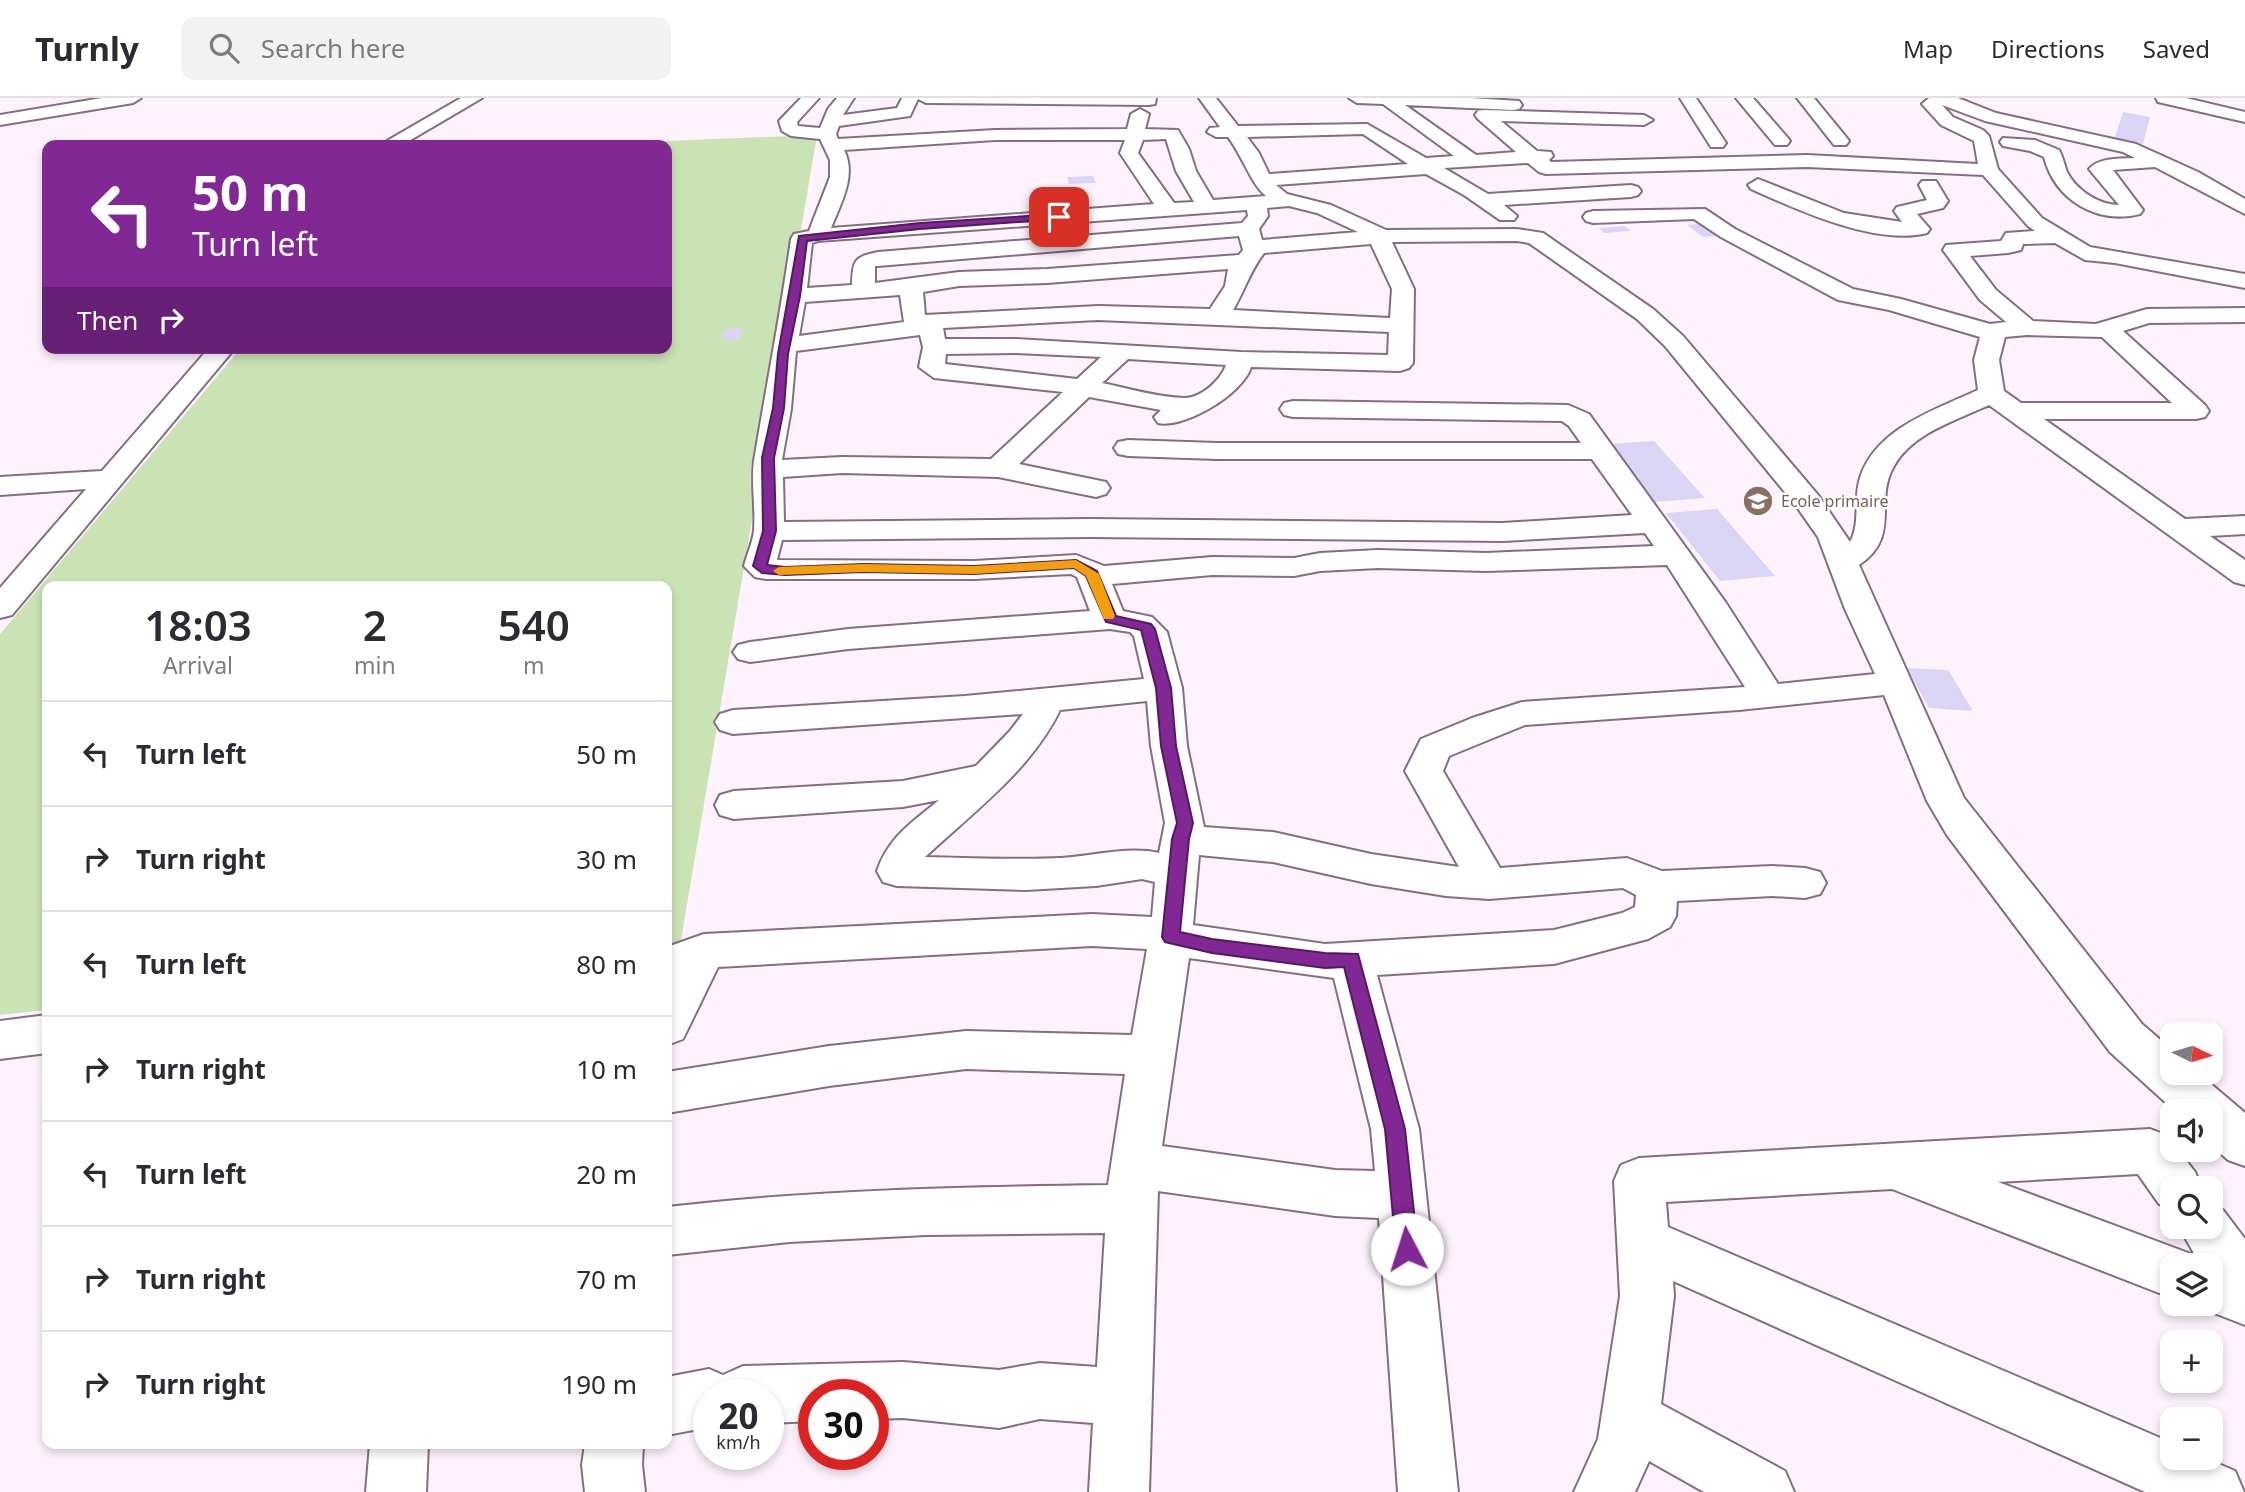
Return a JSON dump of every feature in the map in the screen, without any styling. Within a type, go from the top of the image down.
[{"type":"street","points":[[0,120],[134,98]]},
{"type":"street","points":[[398,140],[474,98]]},
{"type":"street","points":[[811,98],[788,121],[791,131],[995,135],[1136,127]]},
{"type":"street","points":[[818,235],[831,206],[840,171],[840,161],[830,133],[837,109],[845,98]]},
{"type":"street","points":[[830,133],[904,112],[910,98]]},
{"type":"street","points":[[926,98],[1149,99],[1136,127],[1129,153],[1167,208]]},
{"type":"street","points":[[911,286],[914,320],[932,331],[1016,346],[1241,359],[1402,362],[1404,300],[1401,282],[1379,236],[1328,210],[1279,197],[1207,98]]},
{"type":"street","points":[[1357,98],[1645,125],[1675,164]]},
{"type":"street","points":[[1688,98],[1717,143]]},
{"type":"street","points":[[1744,98],[1798,141]]},
{"type":"street","points":[[1805,98],[1840,141]]},
{"type":"street","points":[[2245,208],[2192,176],[2129,148],[1991,117],[1942,98],[1931,104],[1938,114],[1981,152],[2035,222],[2088,254],[2115,256],[2245,281]]},
{"type":"street","points":[[2164,98],[2245,117]]},
{"type":"street","points":[[1387,99],[1472,160]]},
{"type":"street","points":[[1645,125],[1484,114],[1544,167],[1551,168],[1818,161],[1981,152],[2029,145],[2048,152],[2066,183],[2096,208],[2106,211],[2133,210],[2099,169],[2110,165],[2160,161]]},
{"type":"street","points":[[970,120],[1136,127],[1172,134],[1364,128],[1390,146],[1488,200],[1510,219],[1517,234]]},
{"type":"street","points":[[1503,133],[1645,125]]},
{"type":"street","points":[[1172,134],[1180,149],[1186,172],[1205,204]]},
{"type":"street","points":[[1694,144],[1736,142]]},
{"type":"street","points":[[1756,142],[1862,142]]},
{"type":"street","points":[[1610,148],[1601,153],[1472,160],[1428,166],[1279,197],[803,238],[768,469],[769,531],[760,566],[766,570],[974,570],[1076,564],[1092,574],[1212,566],[1294,567],[1320,562],[1367,559],[1486,562],[1675,555]]},
{"type":"street","points":[[1920,229],[1888,230],[1850,223],[1748,186],[1810,182],[1929,185],[2011,192]]},
{"type":"street","points":[[1432,189],[1459,184]]},
{"type":"street","points":[[1929,185],[1938,201],[1936,204],[1904,211],[1905,214],[1920,229],[1954,250],[1988,295],[2027,328]]},
{"type":"street","points":[[1488,200],[1648,190]]},
{"type":"street","points":[[1217,316],[1236,286],[1258,216],[1279,197],[1353,199]]},
{"type":"street","points":[[2224,197],[2245,198]]},
{"type":"street","points":[[1590,217],[1698,212],[1728,233],[1850,297],[1893,304],[1994,333]]},
{"type":"street","points":[[863,290],[864,265],[871,260],[1249,245],[1379,236],[1517,234],[1543,241],[1645,314],[1674,341],[1808,501],[1833,537],[1861,609],[1897,683],[1917,737],[1946,801],[1961,825],[2126,1038],[2194,1099]]},
{"type":"street","points":[[1954,250],[2010,247],[2013,245],[2011,239],[2014,238],[2059,237]]},
{"type":"street","points":[[795,296],[959,279],[1092,273],[1249,245]]},
{"type":"street","points":[[785,345],[1098,313],[1402,326]]},
{"type":"street","points":[[2245,315],[2147,316],[2135,318],[2108,330],[2000,329],[1994,333],[1985,355],[2002,402],[2245,575]]},
{"type":"street","points":[[1843,562],[1863,547],[1870,532],[1869,495],[1878,468],[1892,448],[1936,418],[2002,402],[2196,411],[2108,330]]},
{"type":"street","points":[[932,331],[932,367],[943,373],[1083,387],[1191,407]]},
{"type":"street","points":[[998,468],[1122,351]]},
{"type":"street","points":[[2,604],[218,354]]},
{"type":"street","points":[[1090,528],[1096,488],[1109,465],[1156,423],[1217,396],[1228,387],[1241,359]]},
{"type":"street","points":[[1293,409],[1448,409],[1568,414],[1579,420],[1714,610],[1768,696]]},
{"type":"street","points":[[1128,448],[1299,452],[1600,451]]},
{"type":"street","points":[[768,469],[842,465],[998,468],[1096,488]]},
{"type":"street","points":[[0,486],[111,479]]},
{"type":"street","points":[[769,531],[1090,528],[1503,532],[1653,523]]},
{"type":"street","points":[[2177,528],[2245,525]]},
{"type":"street","points":[[1092,574],[1110,619]]},
{"type":"street","points":[[750,652],[848,639],[1110,619],[1140,624],[1150,632],[1164,688],[1169,746],[1185,823],[1171,937],[1133,1187],[1119,1492]]},
{"type":"street","points":[[1489,884],[1424,771],[1434,748],[1485,726],[1522,714],[1768,696],[1897,683]]},
{"type":"street","points":[[733,722],[1047,701],[1164,688]]},
{"type":"street","points":[[1047,701],[1041,718],[989,777],[903,854],[897,871],[1026,875],[1096,871],[1179,856],[1273,846],[1371,869],[1446,881],[1489,884],[1627,873],[1658,887],[1772,881],[1805,883]]},
{"type":"street","points":[[734,805],[903,794],[989,777]]},
{"type":"street","points":[[672,1007],[685,958],[1092,930],[1150,933],[1212,946],[1325,961],[1488,953],[1554,947],[1633,927],[1655,915],[1658,887]]},
{"type":"street","points":[[1351,959],[1395,1129],[1428,1492]]},
{"type":"street","points":[[0,1040],[42,1035]]},
{"type":"street","points":[[672,1091],[829,1066],[966,1050],[1151,1055]]},
{"type":"street","points":[[2223,1124],[2245,1144]]},
{"type":"street","points":[[1604,1492],[1627,1443],[1647,1296],[1639,1181],[2150,1151],[2168,1176]]},
{"type":"street","points":[[1891,1166],[2160,1267]]},
{"type":"street","points":[[672,1230],[789,1218],[926,1211],[1133,1187],[1402,1196]]},
{"type":"street","points":[[2214,1239],[2245,1282]]},
{"type":"street","points":[[1643,1242],[2214,1492]]},
{"type":"street","points":[[2223,1291],[2245,1299]]},
{"type":"street","points":[[784,1394],[902,1390],[999,1399],[1040,1391],[1123,1397]]},
{"type":"street","points":[[672,1405],[693,1401]]},
{"type":"street","points":[[1630,1419],[1764,1492]]},
{"type":"street","points":[[396,1492],[399,1449]]},
{"type":"street","points":[[614,1449],[615,1492]]},
{"type":"green space","points":[[817,135],[680,946],[672,947],[672,581],[45,581],[236,354],[672,354],[672,141]]},
{"type":"green space","points":[[42,584],[42,1011],[0,1015],[0,634]]},
{"type":"building","points":[[2123,112],[2150,117],[2143,144],[2114,140]]},
{"type":"building","points":[[1093,176],[1096,183],[1069,184],[1067,177]]},
{"type":"building","points":[[1056,187],[1063,202],[1040,204],[1034,189]]},
{"type":"building","points":[[1703,223],[1720,236],[1703,237],[1687,225]]},
{"type":"building","points":[[1625,226],[1631,231],[1604,233],[1599,228]]},
{"type":"building","points":[[728,328],[745,329],[737,340],[720,339]]},
{"type":"building","points":[[1654,441],[1705,498],[1655,502],[1607,444]]},
{"type":"building","points":[[1717,509],[1775,576],[1720,581],[1666,513]]},
{"type":"building","points":[[1907,668],[1948,670],[1973,711],[1929,708]]},
{"type":"slow traffic","points":[[779,571],[863,568],[974,570],[1076,564],[1092,574],[1108,616]]},
{"type":"place","name":"Ecole primaire","points":[[1758,501]]},
{"type":"route","points":[[1059,217],[920,226],[803,238],[768,458],[769,531],[760,566],[766,570],[785,571],[863,568],[974,570],[1076,564],[1092,574],[1110,619],[1146,627],[1150,632],[1164,688],[1169,746],[1185,823],[1171,937],[1212,946],[1325,961],[1351,959],[1395,1129],[1407,1249]]}]
